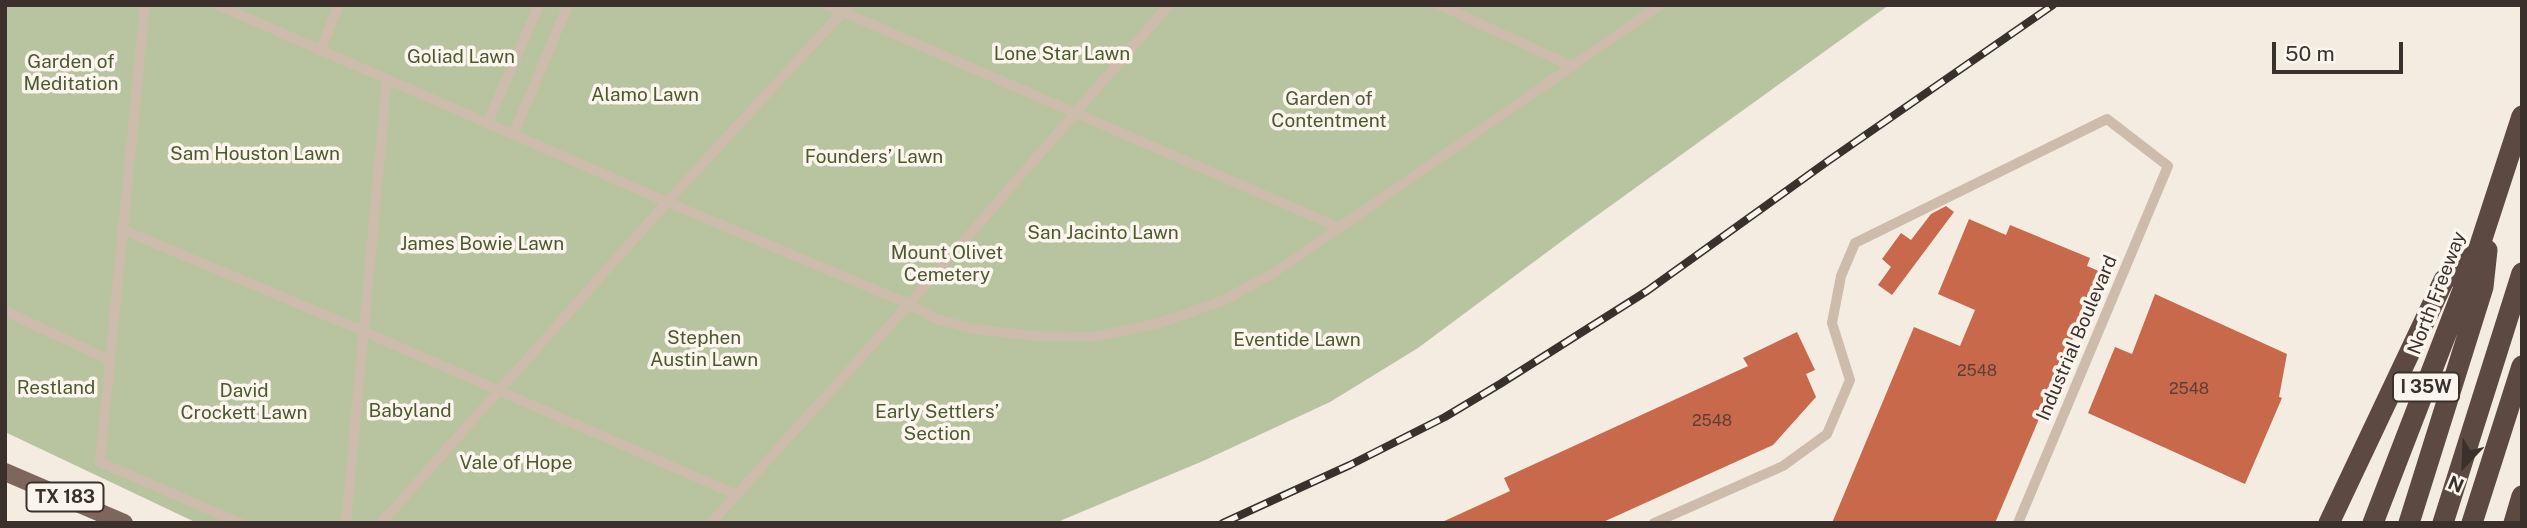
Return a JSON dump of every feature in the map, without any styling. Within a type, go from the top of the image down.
[{"type":"highway","name":"North Freeway","points":[[2373,523],[2479,251],[2522,116]]},
{"type":"highway","points":[[2409,523],[2483,287],[2489,220]]},
{"type":"highway","points":[[2329,523],[2444,280],[2479,251]]},
{"type":"highway","points":[[2443,523],[2522,273]]},
{"type":"highway","points":[[2472,523],[2522,366]]},
{"type":"highway","points":[[2514,523],[2522,496]]},
{"type":"main road","name":"TX 183","points":[[5,472],[124,523]]},
{"type":"lane","points":[[145,5],[100,462],[240,523]]},
{"type":"lane","points":[[218,5],[667,202],[909,304],[936,319],[973,329],[1035,336],[1092,337],[1156,324],[1222,301],[1274,273],[1660,5]]},
{"type":"lane","points":[[320,51],[339,5]]},
{"type":"lane","points":[[487,124],[539,5]]},
{"type":"lane","points":[[513,135],[568,5]]},
{"type":"lane","points":[[827,5],[846,9],[1340,228]]},
{"type":"lane","points":[[711,523],[909,304],[1169,5]]},
{"type":"lane","points":[[1438,5],[1572,66]]},
{"type":"lane","points":[[382,523],[667,202],[846,9]]},
{"type":"lane","points":[[346,523],[387,79]]},
{"type":"lane","name":"Industrial Boulevard","points":[[1654,523],[1783,466],[1827,434],[1850,380],[1832,323],[1841,276],[1855,243],[2107,119],[2168,166],[2018,523]]},
{"type":"lane","points":[[121,229],[363,331],[737,495]]},
{"type":"lane","points":[[5,311],[109,360]]},
{"type":"green space","name":"Mount Olivet Cemetery","points":[[5,5],[1889,5],[1418,348],[1330,402],[1203,461],[1055,523],[197,523],[5,432]]},
{"type":"building","points":[[1946,206],[1954,212],[1892,295],[1878,285],[1891,267],[1882,259],[1901,233],[1911,240],[1931,214]]},
{"type":"building","points":[[1969,219],[2006,235],[2010,225],[2090,258],[2087,266],[2101,272],[1995,523],[1832,523],[1914,327],[1960,346],[1975,310],[1938,294]]},
{"type":"building","points":[[2155,294],[2287,354],[2279,397],[2282,398],[2245,484],[2088,413],[2115,347],[2132,354]]},
{"type":"building","points":[[1797,332],[1815,370],[1806,374],[1816,397],[1773,445],[1601,523],[1440,523],[1510,491],[1504,478],[1748,366],[1743,358]]},
{"type":"railway","points":[[1223,523],[1350,465],[1445,417],[1500,384],[1647,291],[2053,5]]},
{"type":"park label","name":"Lone Star Lawn","points":[[1062,54]]},
{"type":"park label","name":"Goliad Lawn","points":[[461,57]]},
{"type":"park label","name":"Garden of Meditation","points":[[71,73]]},
{"type":"park label","name":"Alamo Lawn","points":[[645,95]]},
{"type":"park label","name":"Garden of Contentment","points":[[1329,110]]},
{"type":"park label","name":"Sam Houston Lawn","points":[[255,154]]},
{"type":"park label","name":"Founders’ Lawn","points":[[874,157]]},
{"type":"park label","name":"San Jacinto Lawn","points":[[1103,233]]},
{"type":"park label","name":"James Bowie Lawn","points":[[482,244]]},
{"type":"park label","name":"Eventide Lawn","points":[[1297,340]]},
{"type":"park label","name":"Stephen Austin Lawn","points":[[704,349]]},
{"type":"park label","name":"Restland","points":[[56,388]]},
{"type":"park label","name":"David Crockett Lawn","points":[[244,402]]},
{"type":"park label","name":"Babyland","points":[[410,411]]},
{"type":"park label","name":"Early Settlers’ Section","points":[[937,423]]},
{"type":"park label","name":"Vale of Hope","points":[[516,463]]}]
